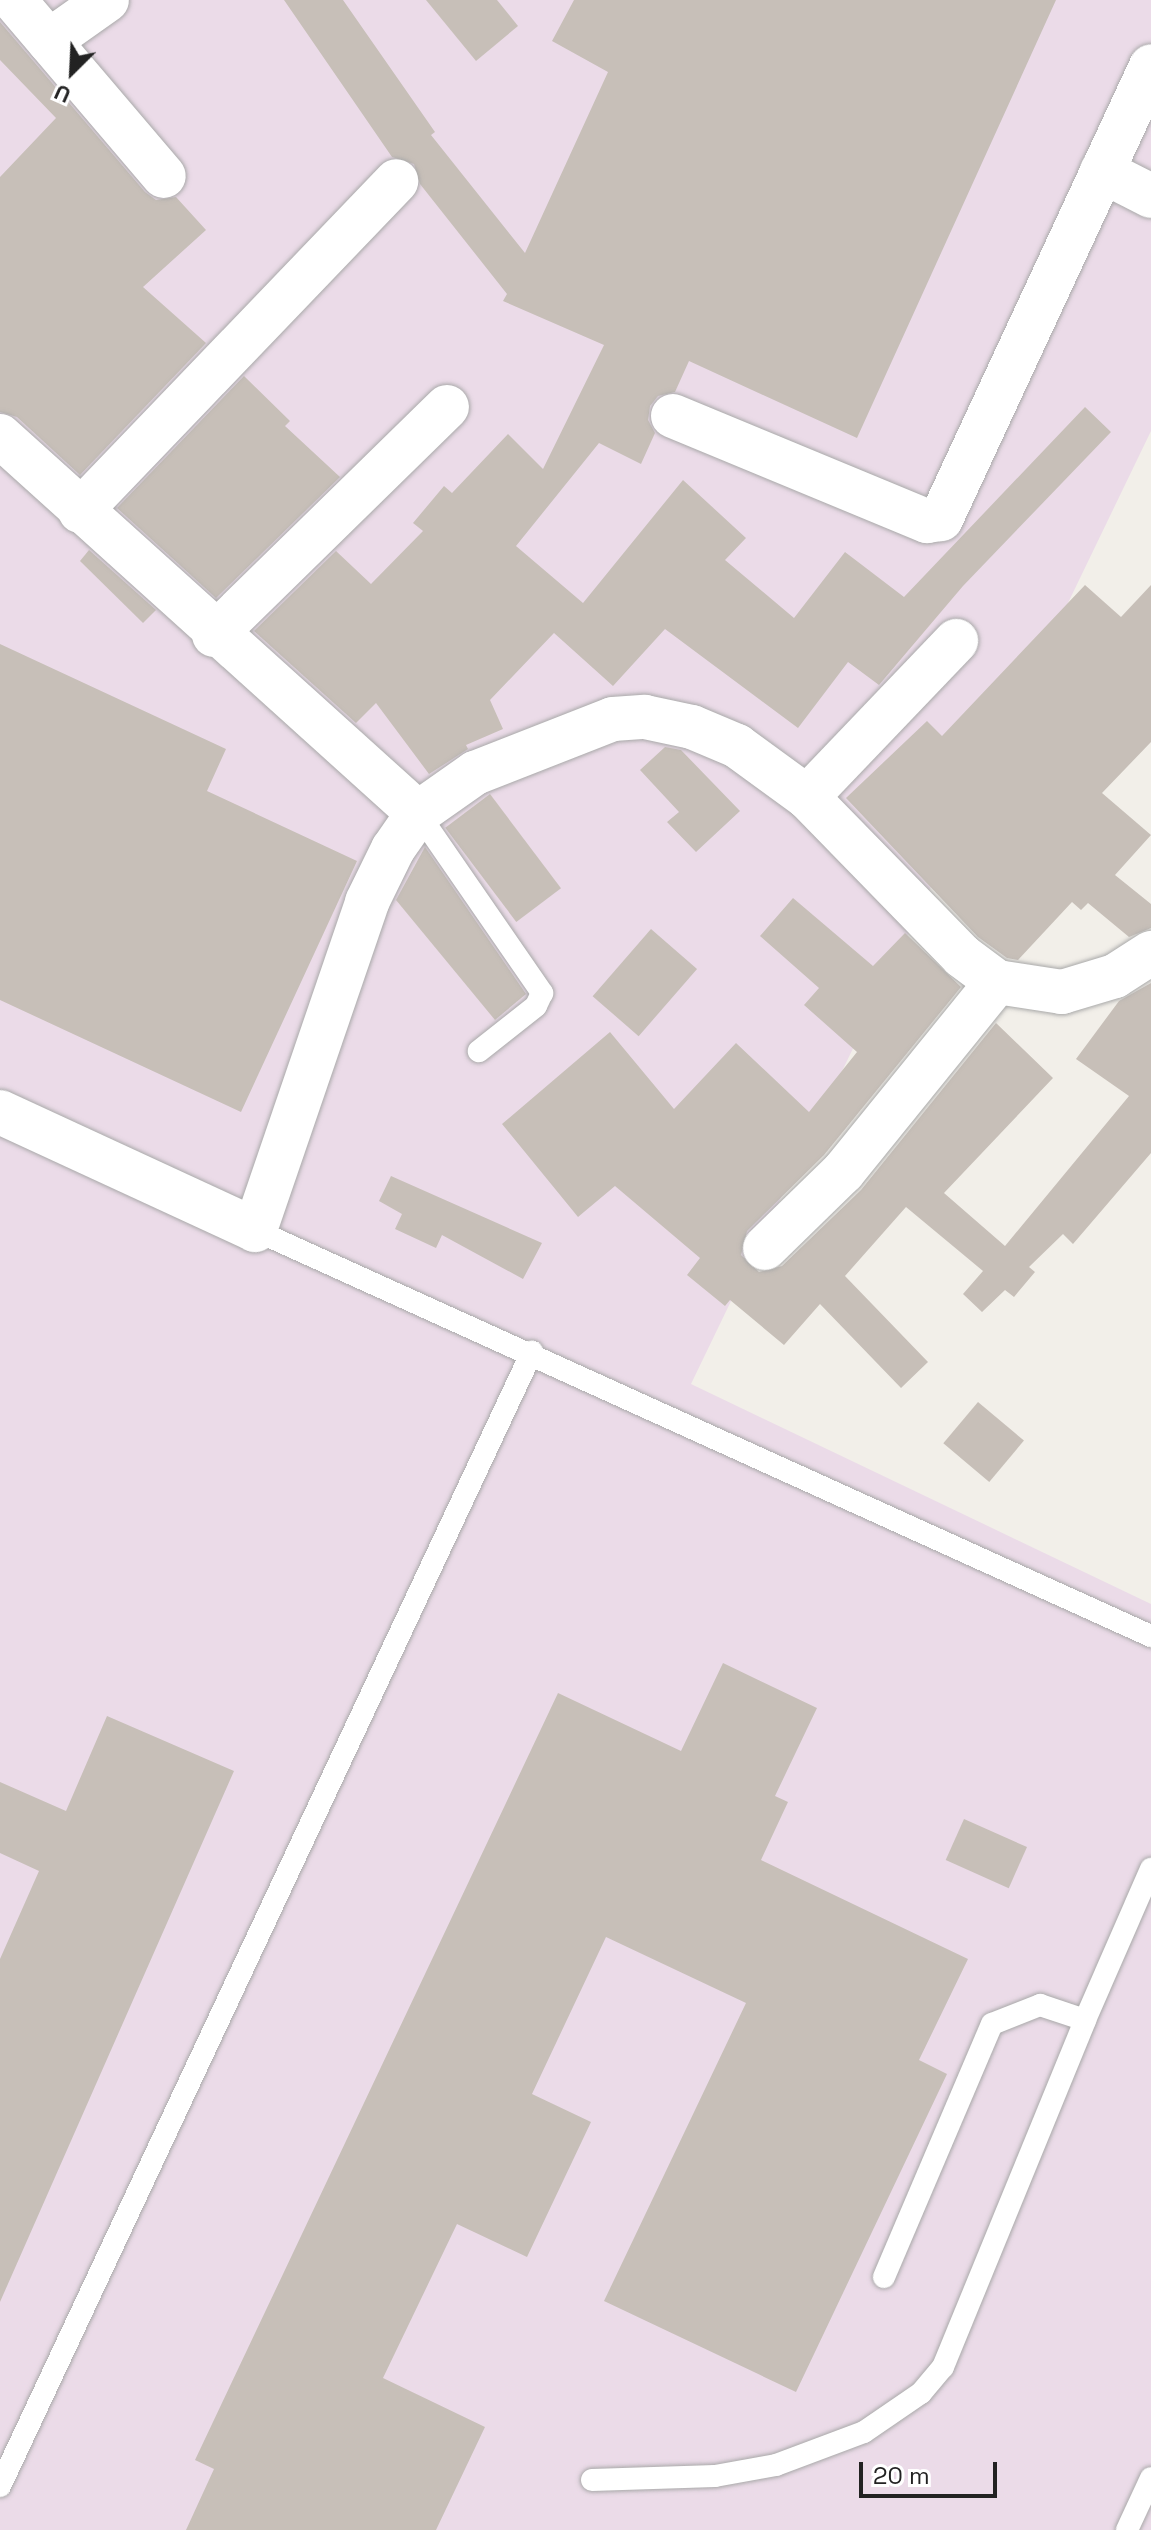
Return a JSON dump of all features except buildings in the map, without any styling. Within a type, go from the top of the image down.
[{"type":"street","points":[[14,0],[164,176]]},
{"type":"street","points":[[49,41],[107,0]]},
{"type":"street","points":[[673,416],[927,521],[938,521],[949,508],[1151,66]]},
{"type":"street","points":[[1102,171],[1151,196]]},
{"type":"street","points":[[80,511],[396,181]]},
{"type":"street","points":[[214,635],[447,407]]},
{"type":"street","points":[[0,436],[214,635],[418,813]]},
{"type":"street","points":[[807,797],[956,641]]},
{"type":"street","points":[[0,1112],[255,1230],[367,902],[393,849],[418,813],[475,773],[574,730],[645,717],[692,727],[737,746],[807,797],[962,956],[997,982],[1062,992],[1115,976],[1151,953]]},
{"type":"street","points":[[765,1248],[843,1172],[997,982]]},
{"type":"lane","points":[[418,813],[542,993],[536,1006],[479,1051]]},
{"type":"lane","points":[[255,1230],[532,1352],[1151,1636]]},
{"type":"lane","points":[[0,2486],[532,1352]]},
{"type":"lane","points":[[592,2480],[715,2476],[776,2465],[864,2432],[921,2393],[943,2367],[1085,2020],[1151,1869]]},
{"type":"lane","points":[[884,2277],[992,2024],[1040,2005],[1085,2020]]},
{"type":"lane","points":[[1127,2530],[1151,2478]]},
{"type":"shaded area","points":[[0,0],[1151,0],[1151,431],[691,1384],[1151,1604],[1151,2530],[0,2530]]}]
